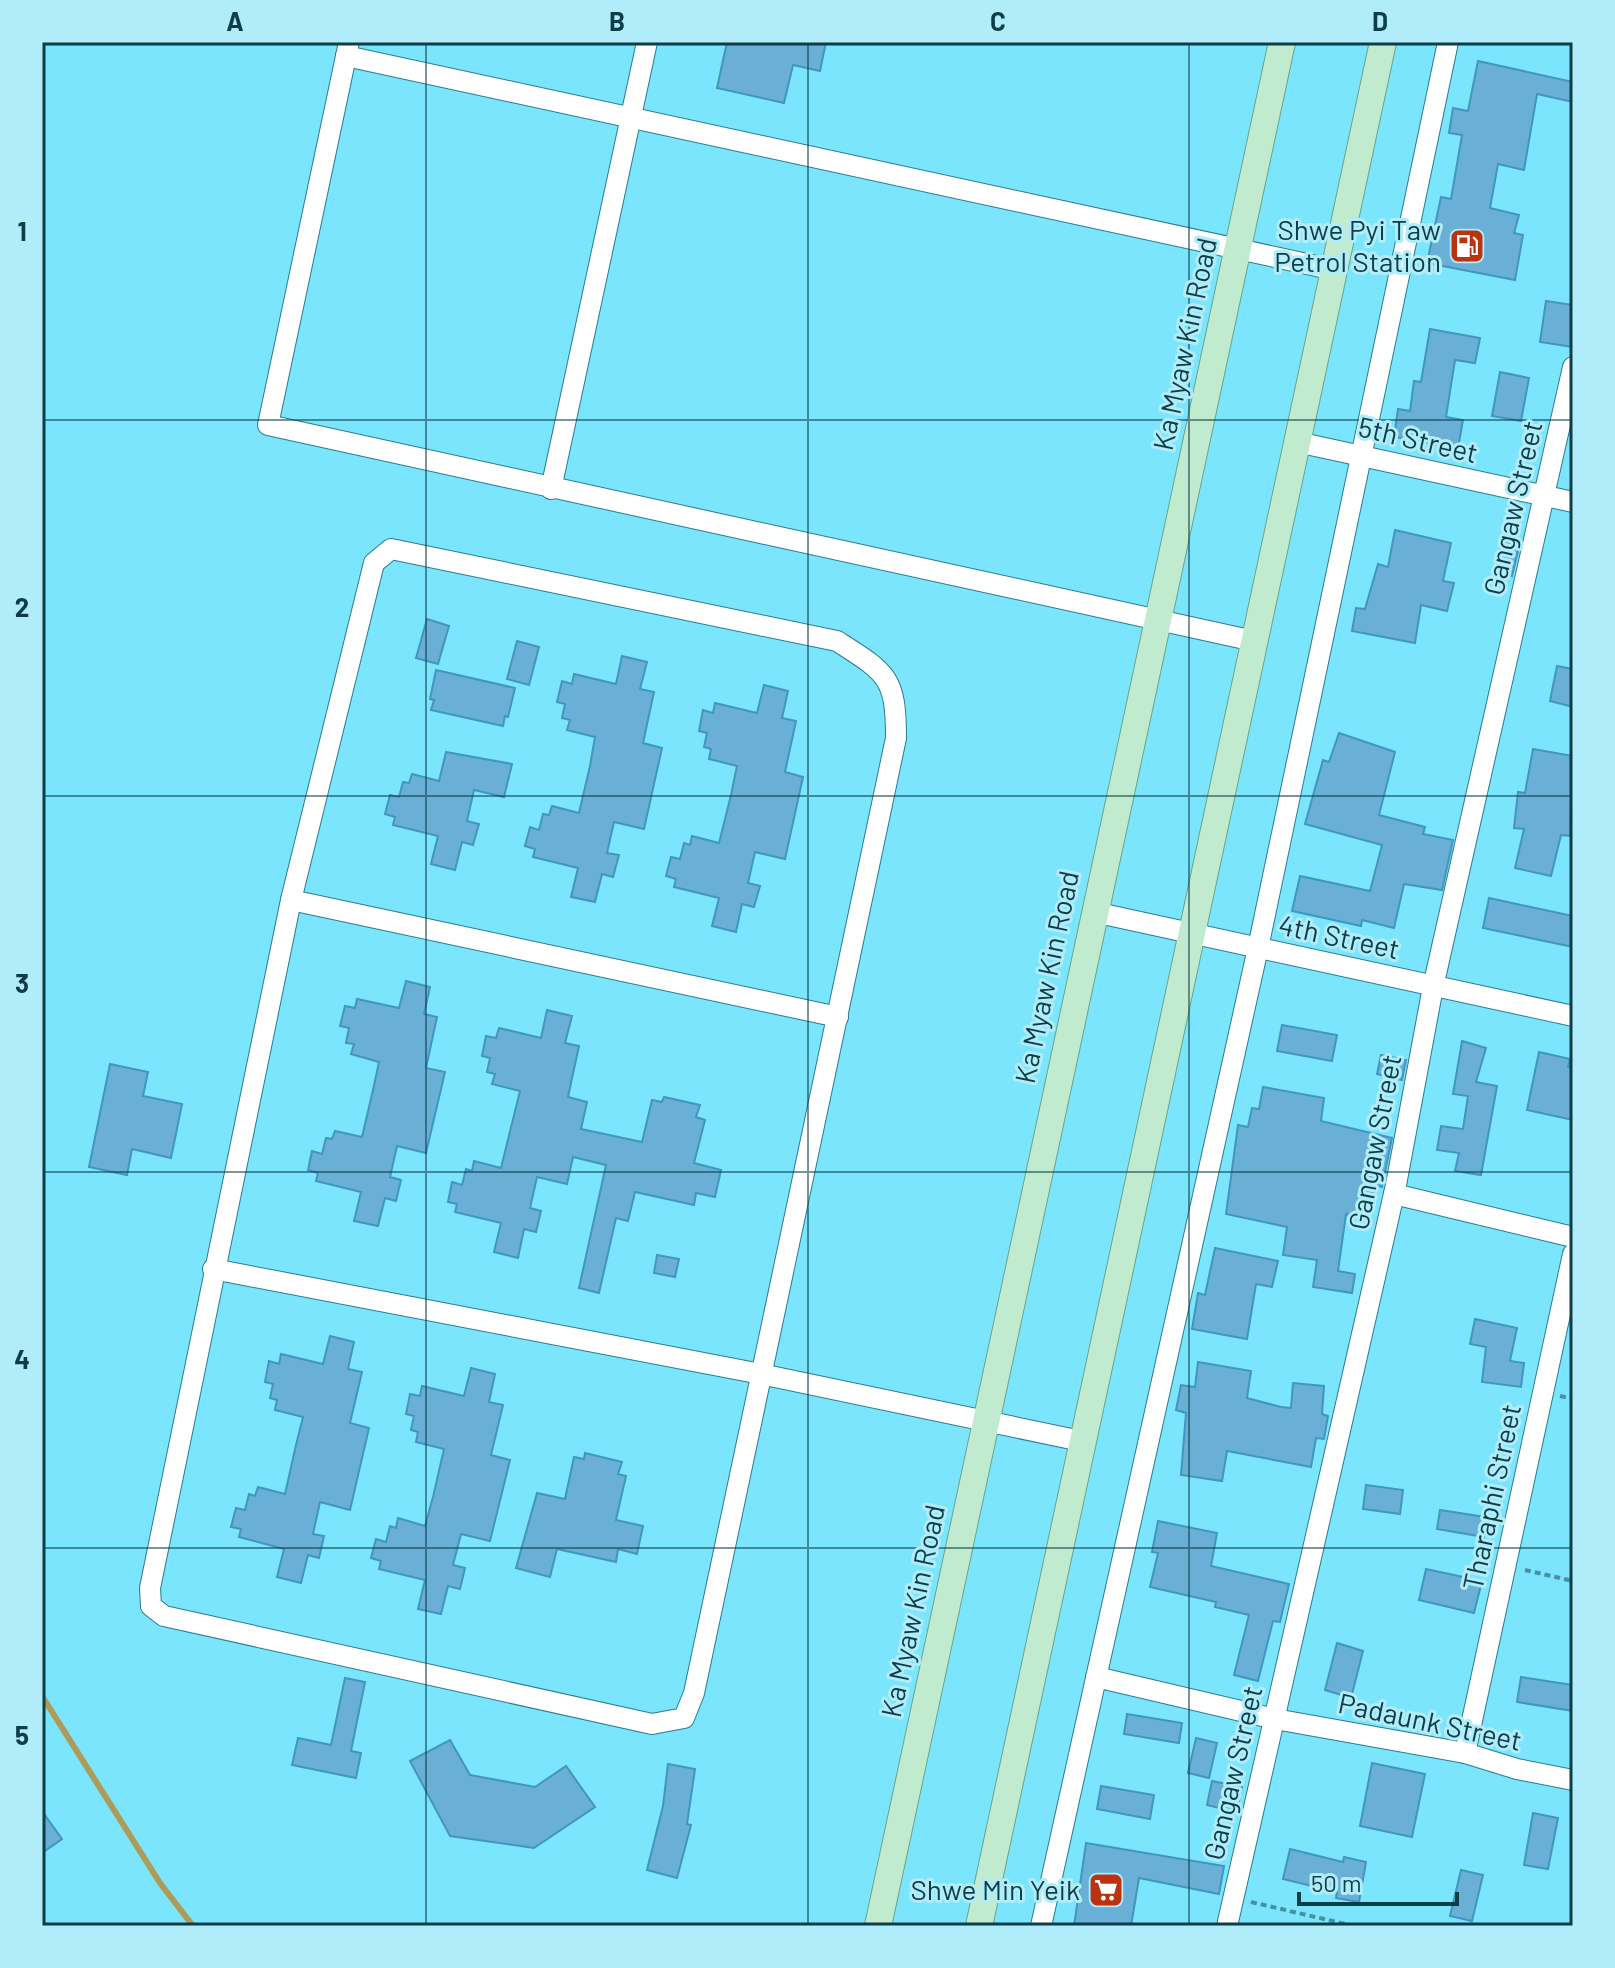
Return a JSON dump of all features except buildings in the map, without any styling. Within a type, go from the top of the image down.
[{"type":"main road","name":"Ka Myaw Kin Road","points":[[878,1926],[1282,42]]},
{"type":"main road","points":[[979,1926],[1383,42]]},
{"type":"street","points":[[551,489],[647,42]]},
{"type":"street","points":[[1041,1926],[1258,948],[1448,42]]},
{"type":"street","points":[[1254,641],[268,425],[348,49],[630,120],[1335,270]]},
{"type":"street","name":"Gangaw Street","points":[[1227,1926],[1394,1194],[1433,987],[1573,367]]},
{"type":"street","name":"5th Street","points":[[1297,442],[1573,502]]},
{"type":"street","points":[[391,549],[837,641],[878,667],[896,698],[896,738],[694,1693],[684,1718],[652,1724],[164,1616],[151,1606],[150,1588],[213,1269],[291,900],[374,563],[391,549]]},
{"type":"street","points":[[291,900],[838,1017]]},
{"type":"street","name":"4th Street","points":[[1094,912],[1573,1016]]},
{"type":"street","points":[[1394,1194],[1573,1237]]},
{"type":"street","name":"Tharaphi Street","points":[[1465,1753],[1573,1254]]},
{"type":"street","points":[[213,1269],[761,1374],[1081,1441]]},
{"type":"street","name":"Padaunk Street","points":[[1096,1677],[1275,1719],[1465,1753],[1517,1769],[1573,1780]]},
{"type":"path","points":[[1507,1566],[1573,1581]]},
{"type":"path","points":[[1233,1898],[1354,1926]]},
{"type":"waterway","points":[[42,1696],[160,1883],[193,1926]]},
{"type":"place","name":"Shwe Pyi Taw Petrol Station","points":[[1467,246]]},
{"type":"place","name":"Shwe Min Yeik","points":[[1106,1890]]}]
